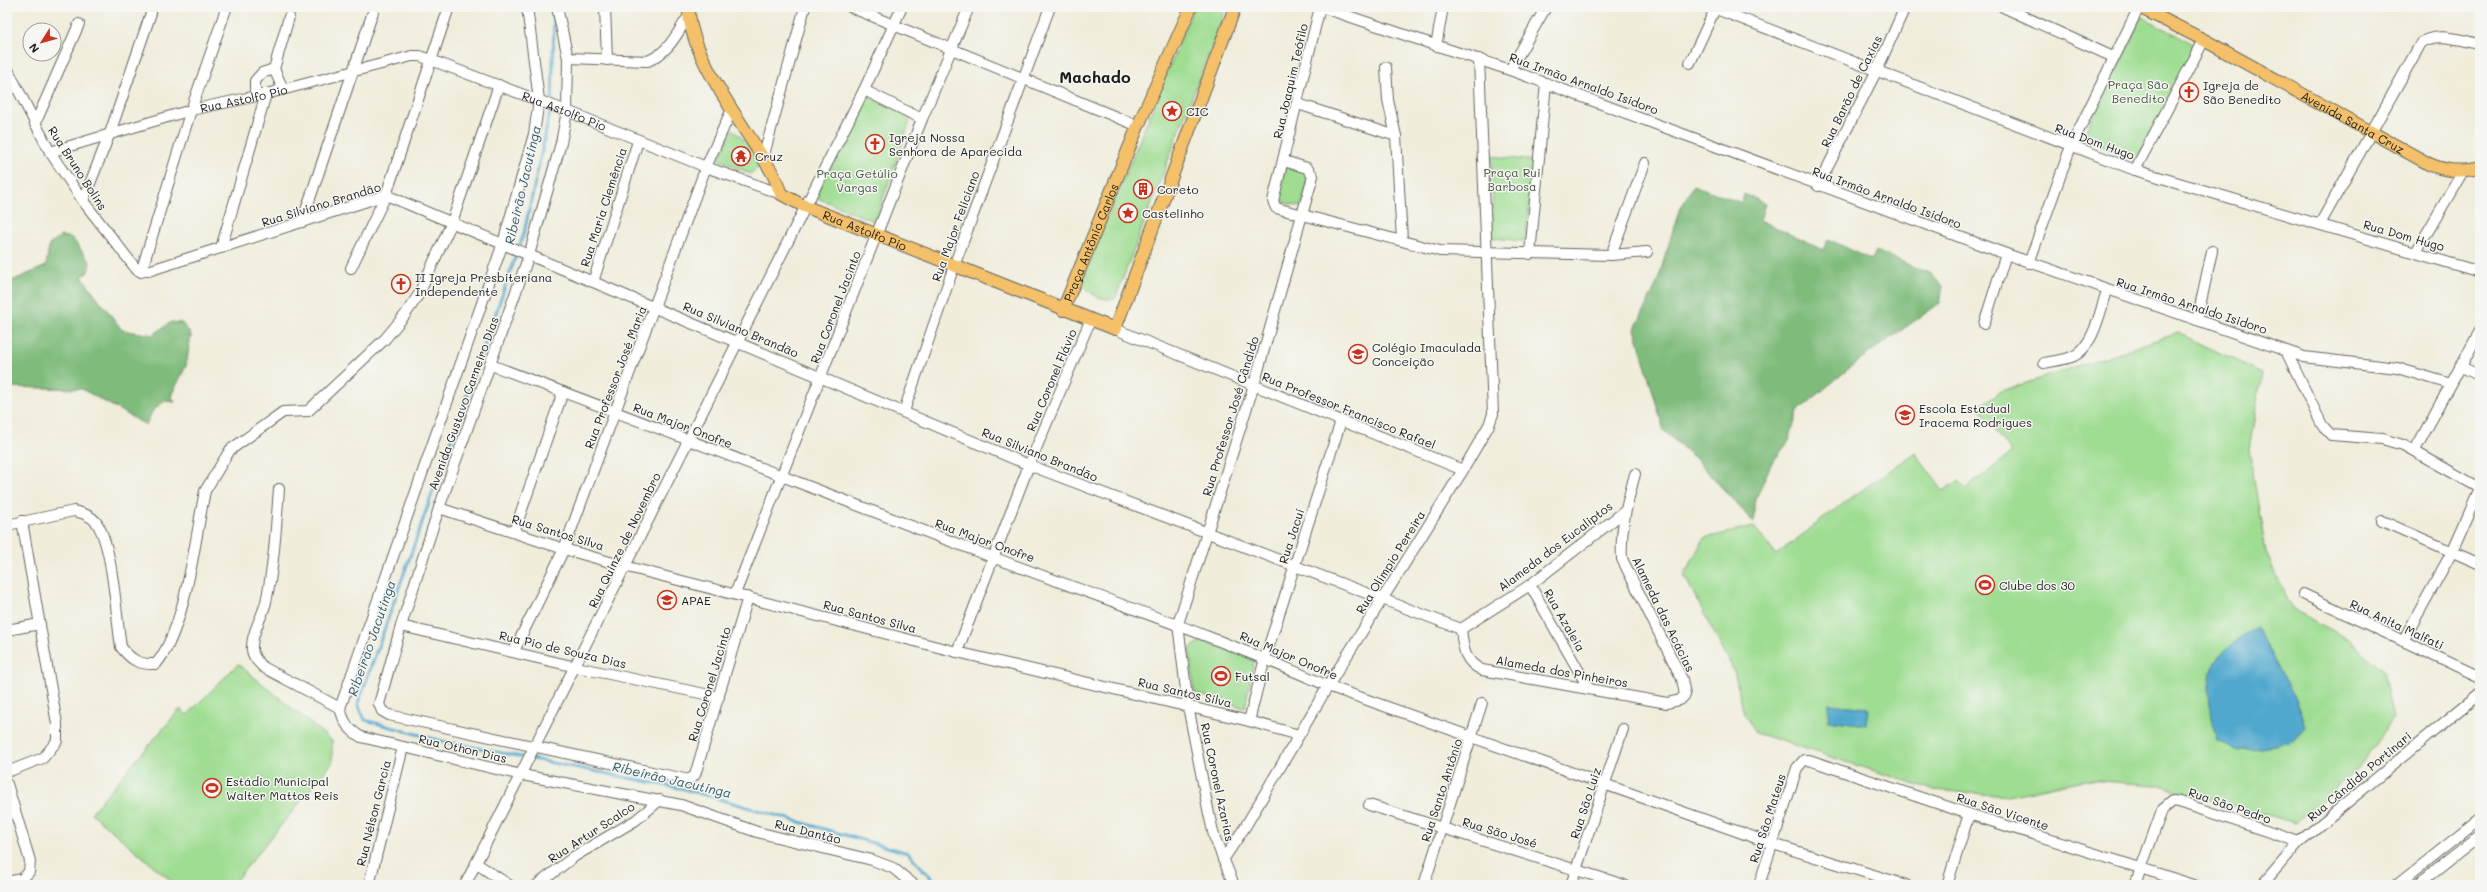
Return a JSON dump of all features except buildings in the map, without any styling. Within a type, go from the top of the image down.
[{"type":"main road","name":"Praça Antônio Carlos","points":[[1115,330],[1063,310],[1138,126],[1191,7]]},
{"type":"main road","points":[[1115,330],[1235,7]]},
{"type":"main road","name":"Avenida Santa Cruz","points":[[2139,7],[2204,40],[2372,134],[2436,167],[2463,171],[2480,168]]},
{"type":"main road","points":[[688,12],[705,61],[732,109],[779,186],[781,194]]},
{"type":"main road","name":"Rua Astolfo Pio","points":[[781,194],[804,206],[877,234],[1063,310]]},
{"type":"street","points":[[351,268],[386,195],[449,7]]},
{"type":"street","name":"Avenida Gustavo Carneiro Dias","points":[[340,708],[505,244],[542,101],[527,7]]},
{"type":"street","name":"Avenida Gustavo Carneiro Dias","points":[[382,710],[379,704],[380,697],[401,626],[439,508],[490,365],[561,143],[568,58],[558,7]]},
{"type":"street","points":[[605,7],[608,60]]},
{"type":"street","points":[[763,158],[805,7]]},
{"type":"street","points":[[850,7],[1138,126]]},
{"type":"street","points":[[804,206],[864,90],[902,7]]},
{"type":"street","name":"Rua Coronel Jacinto","points":[[735,594],[822,377],[922,119],[969,7]]},
{"type":"street","name":"Rua Major Feliciano","points":[[904,410],[954,266],[1050,7]]},
{"type":"street","name":"Rua Irmão Arnaldo Isidoro","points":[[1321,7],[1510,70],[1818,186],[2029,263],[2107,291],[2286,351],[2324,361],[2372,363],[2397,368],[2451,384]]},
{"type":"street","name":"Rua Joaquim Teófilo","points":[[1303,215],[1280,210],[1274,204],[1321,7]]},
{"type":"street","points":[[1436,46],[1443,7]]},
{"type":"street","points":[[1510,70],[1546,7]]},
{"type":"street","name":"Rua Barão de Caxias","points":[[1818,186],[1877,70],[1905,7]]},
{"type":"street","points":[[2003,7],[2113,57]]},
{"type":"street","points":[[2029,263],[2070,146],[2139,7]]},
{"type":"street","points":[[1690,63],[1714,8]]},
{"type":"street","name":"Rua Dom Hugo","points":[[1714,8],[2135,170],[2480,272]]},
{"type":"street","points":[[141,272],[191,110],[226,9]]},
{"type":"street","points":[[302,222],[373,12]]},
{"type":"street","points":[[568,58],[648,61],[658,57],[669,47],[688,12]]},
{"type":"street","points":[[83,201],[110,133],[151,13]]},
{"type":"street","points":[[282,89],[274,69],[289,16]]},
{"type":"street","points":[[35,124],[79,24]]},
{"type":"street","points":[[2320,224],[2372,134],[2421,43],[2428,38],[2436,36],[2480,44]]},
{"type":"street","points":[[2135,170],[2204,40]]},
{"type":"street","name":"Rua Astolfo Pio","points":[[50,152],[191,110],[266,94],[412,56],[431,59],[542,101],[638,141],[781,194]]},
{"type":"street","points":[[1479,59],[1488,254]]},
{"type":"street","points":[[1386,67],[1388,100],[1396,136],[1402,240]]},
{"type":"street","name":"Rua Bruno Bolins","points":[[7,68],[50,152],[83,201],[132,267],[141,272]]},
{"type":"street","points":[[255,96],[254,84],[257,78],[266,71],[274,69]]},
{"type":"street","points":[[1530,254],[1546,83]]},
{"type":"street","points":[[7,525],[74,511],[85,513],[95,521],[106,542],[121,647],[129,658],[143,665],[156,664],[166,652],[178,623],[205,491],[214,473],[230,450],[261,426],[283,412],[308,411],[385,338],[405,315],[419,294],[452,222],[499,85]]},
{"type":"street","points":[[864,90],[922,119]]},
{"type":"street","points":[[221,248],[266,94]]},
{"type":"street","points":[[1298,104],[1396,136]]},
{"type":"street","name":"Rua Professor José Maria","points":[[514,651],[564,549],[616,413],[706,167],[732,109]]},
{"type":"street","name":"Rua Maria Clemência","points":[[593,282],[638,141]]},
{"type":"street","name":"Rua Professor José Cândido","points":[[1178,624],[1208,534],[1254,385],[1313,176],[1308,168],[1284,161]]},
{"type":"street","points":[[1611,255],[1644,163]]},
{"type":"street","points":[[2416,252],[2463,171]]},
{"type":"street","name":"Rua Silviano Brandão","points":[[141,272],[386,195],[736,342],[904,410],[1029,465],[1208,534],[1296,565],[1382,600],[1461,629]]},
{"type":"street","name":"Rua Quinze de Novembro","points":[[465,885],[576,667],[624,566],[688,441],[804,206]]},
{"type":"street","points":[[1303,215],[1440,251],[1488,254],[1611,255],[1647,252]]},
{"type":"street","points":[[2197,320],[2212,251]]},
{"type":"street","name":"Rua Olímpio Pereira","points":[[1223,860],[1245,827],[1328,686],[1463,470],[1489,425],[1493,414],[1488,254]]},
{"type":"street","points":[[1984,324],[2006,254]]},
{"type":"street","points":[[2044,363],[2072,357],[2080,352],[2091,335],[2107,291]]},
{"type":"street","name":"Rua Coronel Flávio","points":[[957,652],[1029,465],[1090,321]]},
{"type":"street","name":"Rua Professor Francisco Rafael","points":[[1115,330],[1463,470]]},
{"type":"street","points":[[2415,450],[2480,331]]},
{"type":"street","points":[[2286,351],[2322,425],[2331,435],[2382,439],[2415,450],[2480,488],[2452,552],[2403,640]]},
{"type":"street","name":"Rua Major Onofre","points":[[490,365],[994,558],[1178,624],[1265,658],[1328,686],[1472,738],[1605,783],[1773,844],[1906,885]]},
{"type":"street","points":[[2460,366],[2480,376]]},
{"type":"street","points":[[514,532],[563,392]]},
{"type":"street","name":"Rua Jacuí","points":[[1249,721],[1265,658],[1341,421]]},
{"type":"street","name":"Alameda das Acácias","points":[[1635,474],[1625,511],[1621,540],[1622,560],[1682,679],[1684,695]]},
{"type":"street","points":[[279,489],[274,556],[265,604],[252,644],[255,659],[263,667],[340,708]]},
{"type":"street","name":"Rua Santos Silva","points":[[439,508],[564,549],[624,566],[957,652],[1188,706],[1299,735]]},
{"type":"street","name":"Alameda dos Eucaliptos","points":[[1461,629],[1530,585],[1625,511]]},
{"type":"street","points":[[7,772],[43,758],[57,741],[57,724],[22,521]]},
{"type":"street","points":[[2382,521],[2480,564]]},
{"type":"street","name":"Rua Azaleia","points":[[1530,585],[1589,689]]},
{"type":"street","name":"Rua Anita Malfati","points":[[2303,594],[2480,677]]},
{"type":"street","name":"Rua Coronel Jacinto","points":[[693,778],[748,597]]},
{"type":"street","points":[[7,630],[40,624]]},
{"type":"street","name":"Rua Coronel Azarias","points":[[1178,624],[1188,706],[1209,814],[1223,860],[1234,885]]},
{"type":"street","name":"Rua Pio de Souza Dias","points":[[401,626],[514,651],[576,667],[718,697]]},
{"type":"street","name":"Alameda dos Pinheiros","points":[[1461,629],[1466,658],[1473,666],[1482,670],[1667,703],[1675,703],[1684,695]]},
{"type":"street","name":"Rua Cândido Portinari","points":[[2262,885],[2299,842],[2480,693]]},
{"type":"street","name":"Rua Santo Antônio","points":[[1424,885],[1482,703]]},
{"type":"street","name":"Rua Othon Dias","points":[[340,708],[346,726],[361,737],[693,808]]},
{"type":"street","name":"Rua Othon Dias","points":[[382,710],[389,715],[534,748],[686,780],[693,778]]},
{"type":"street","name":"Rua São Luiz","points":[[1571,885],[1623,730]]},
{"type":"street","name":"Rua Nélson Garcia","points":[[369,885],[403,747]]},
{"type":"street","name":"Rua São Vicente","points":[[1804,760],[1809,760],[1969,814],[2194,885]]},
{"type":"street","name":"Rua São Mateus","points":[[1759,885],[1797,768],[1804,760]]},
{"type":"street","points":[[7,784],[30,862],[29,872],[22,878],[7,882]]},
{"type":"street","name":"Rua Artur Scalco","points":[[537,885],[574,856],[636,820],[660,800]]},
{"type":"street","name":"Rua São Pedro","points":[[2135,885],[2162,810],[2173,802],[2179,802],[2299,842]]},
{"type":"street","name":"Rua São José","points":[[1368,804],[1624,885]]},
{"type":"street","name":"Rua Dantão","points":[[693,808],[757,832],[872,860],[893,868],[914,885]]},
{"type":"street","points":[[1947,885],[1969,814]]},
{"type":"street","points":[[2397,885],[2478,828]]},
{"type":"street","points":[[2418,885],[2478,828]]},
{"type":"street","points":[[477,864],[509,885]]},
{"type":"green space","points":[[1194,7],[1219,7],[1224,14],[1115,299],[1100,298],[1092,294],[1081,283]]},
{"type":"green space","name":"Praça São Benedito","points":[[2141,16],[2197,46],[2139,157],[2132,160],[2087,139],[2085,133],[2113,69],[2122,62]]},
{"type":"green space","name":"Praça Getúlio Vargas","points":[[866,95],[911,118],[875,222],[815,197]]},
{"type":"green space","points":[[732,129],[756,151],[761,166],[750,174],[719,159]]},
{"type":"green space","name":"Praça Rui Barbosa","points":[[1492,156],[1535,161],[1525,241],[1493,238]]},
{"type":"green space","points":[[1286,165],[1304,170],[1309,176],[1301,207],[1282,202],[1278,196]]},
{"type":"green space","points":[[1693,185],[1742,203],[1744,194],[1765,203],[1760,220],[1823,250],[1828,239],[1872,260],[1876,251],[1930,273],[1943,286],[1940,303],[1859,360],[1798,411],[1789,441],[1771,464],[1754,503],[1754,523],[1695,458],[1664,431],[1635,329],[1657,283],[1678,214]]},
{"type":"green space","points":[[61,236],[72,238],[90,262],[88,272],[82,277],[122,330],[153,335],[171,322],[182,323],[191,335],[186,366],[171,396],[175,402],[165,401],[153,410],[146,425],[82,389],[7,387],[7,283],[46,266],[49,245]]},
{"type":"green space","name":"Clube dos 30","points":[[2178,333],[2262,373],[2249,449],[2266,553],[2293,610],[2349,639],[2383,671],[2393,719],[2356,771],[2296,823],[2157,785],[2084,780],[2008,796],[1934,790],[1756,733],[1744,714],[1734,671],[1684,575],[1704,538],[1754,527],[1776,555],[1841,505],[1915,453],[1943,491],[1958,481],[1965,489],[2012,453],[1979,407],[1999,392]]},
{"type":"green space","points":[[1203,640],[1254,660],[1245,708],[1195,693],[1189,649]]},
{"type":"green space","name":"Estádio Municipal Walter Mattos Reis","points":[[238,664],[332,741],[332,763],[232,885],[176,885],[91,813],[180,709],[187,715]]},
{"type":"water","points":[[2256,627],[2290,688],[2305,727],[2292,741],[2276,746],[2238,751],[2218,742],[2209,698],[2209,686],[2214,665],[2220,656],[2232,644]]},
{"type":"water","points":[[1829,704],[1868,708],[1866,725],[1828,720]]},
{"type":"waterway","name":"Ribeirão Jacutinga","points":[[551,7],[554,22],[552,102]]},
{"type":"waterway","name":"Ribeirão Jacutinga","points":[[551,108],[524,233],[358,704],[365,720],[442,741],[684,789],[908,853],[938,885]]},
{"type":"place","name":"Igreja de São Benedito","points":[[2189,92]]},
{"type":"place","name":"CIC","points":[[1172,111]]},
{"type":"place","name":"Igreja Nossa Senhora de Aparecida","points":[[875,144]]},
{"type":"place","name":"Cruz","points":[[741,156]]},
{"type":"place","name":"Coreto","points":[[1143,189]]},
{"type":"place","name":"Castelinho","points":[[1128,213]]},
{"type":"place","name":"II Igreja Presbiteriana Independente","points":[[401,284]]},
{"type":"place","name":"Colégio Imaculada Conceição","points":[[1358,354]]},
{"type":"place","name":"Escola Estadual Iracema Rodrigues","points":[[1905,415]]},
{"type":"place","name":"Clube dos 30","points":[[1985,585]]},
{"type":"place","name":"APAE","points":[[667,600]]},
{"type":"place","name":"Futsal","points":[[1221,676]]},
{"type":"place","name":"Estádio Municipal Walter Mattos Reis","points":[[212,788]]},
{"type":"district","name":"Machado","points":[[1095,76]]}]
